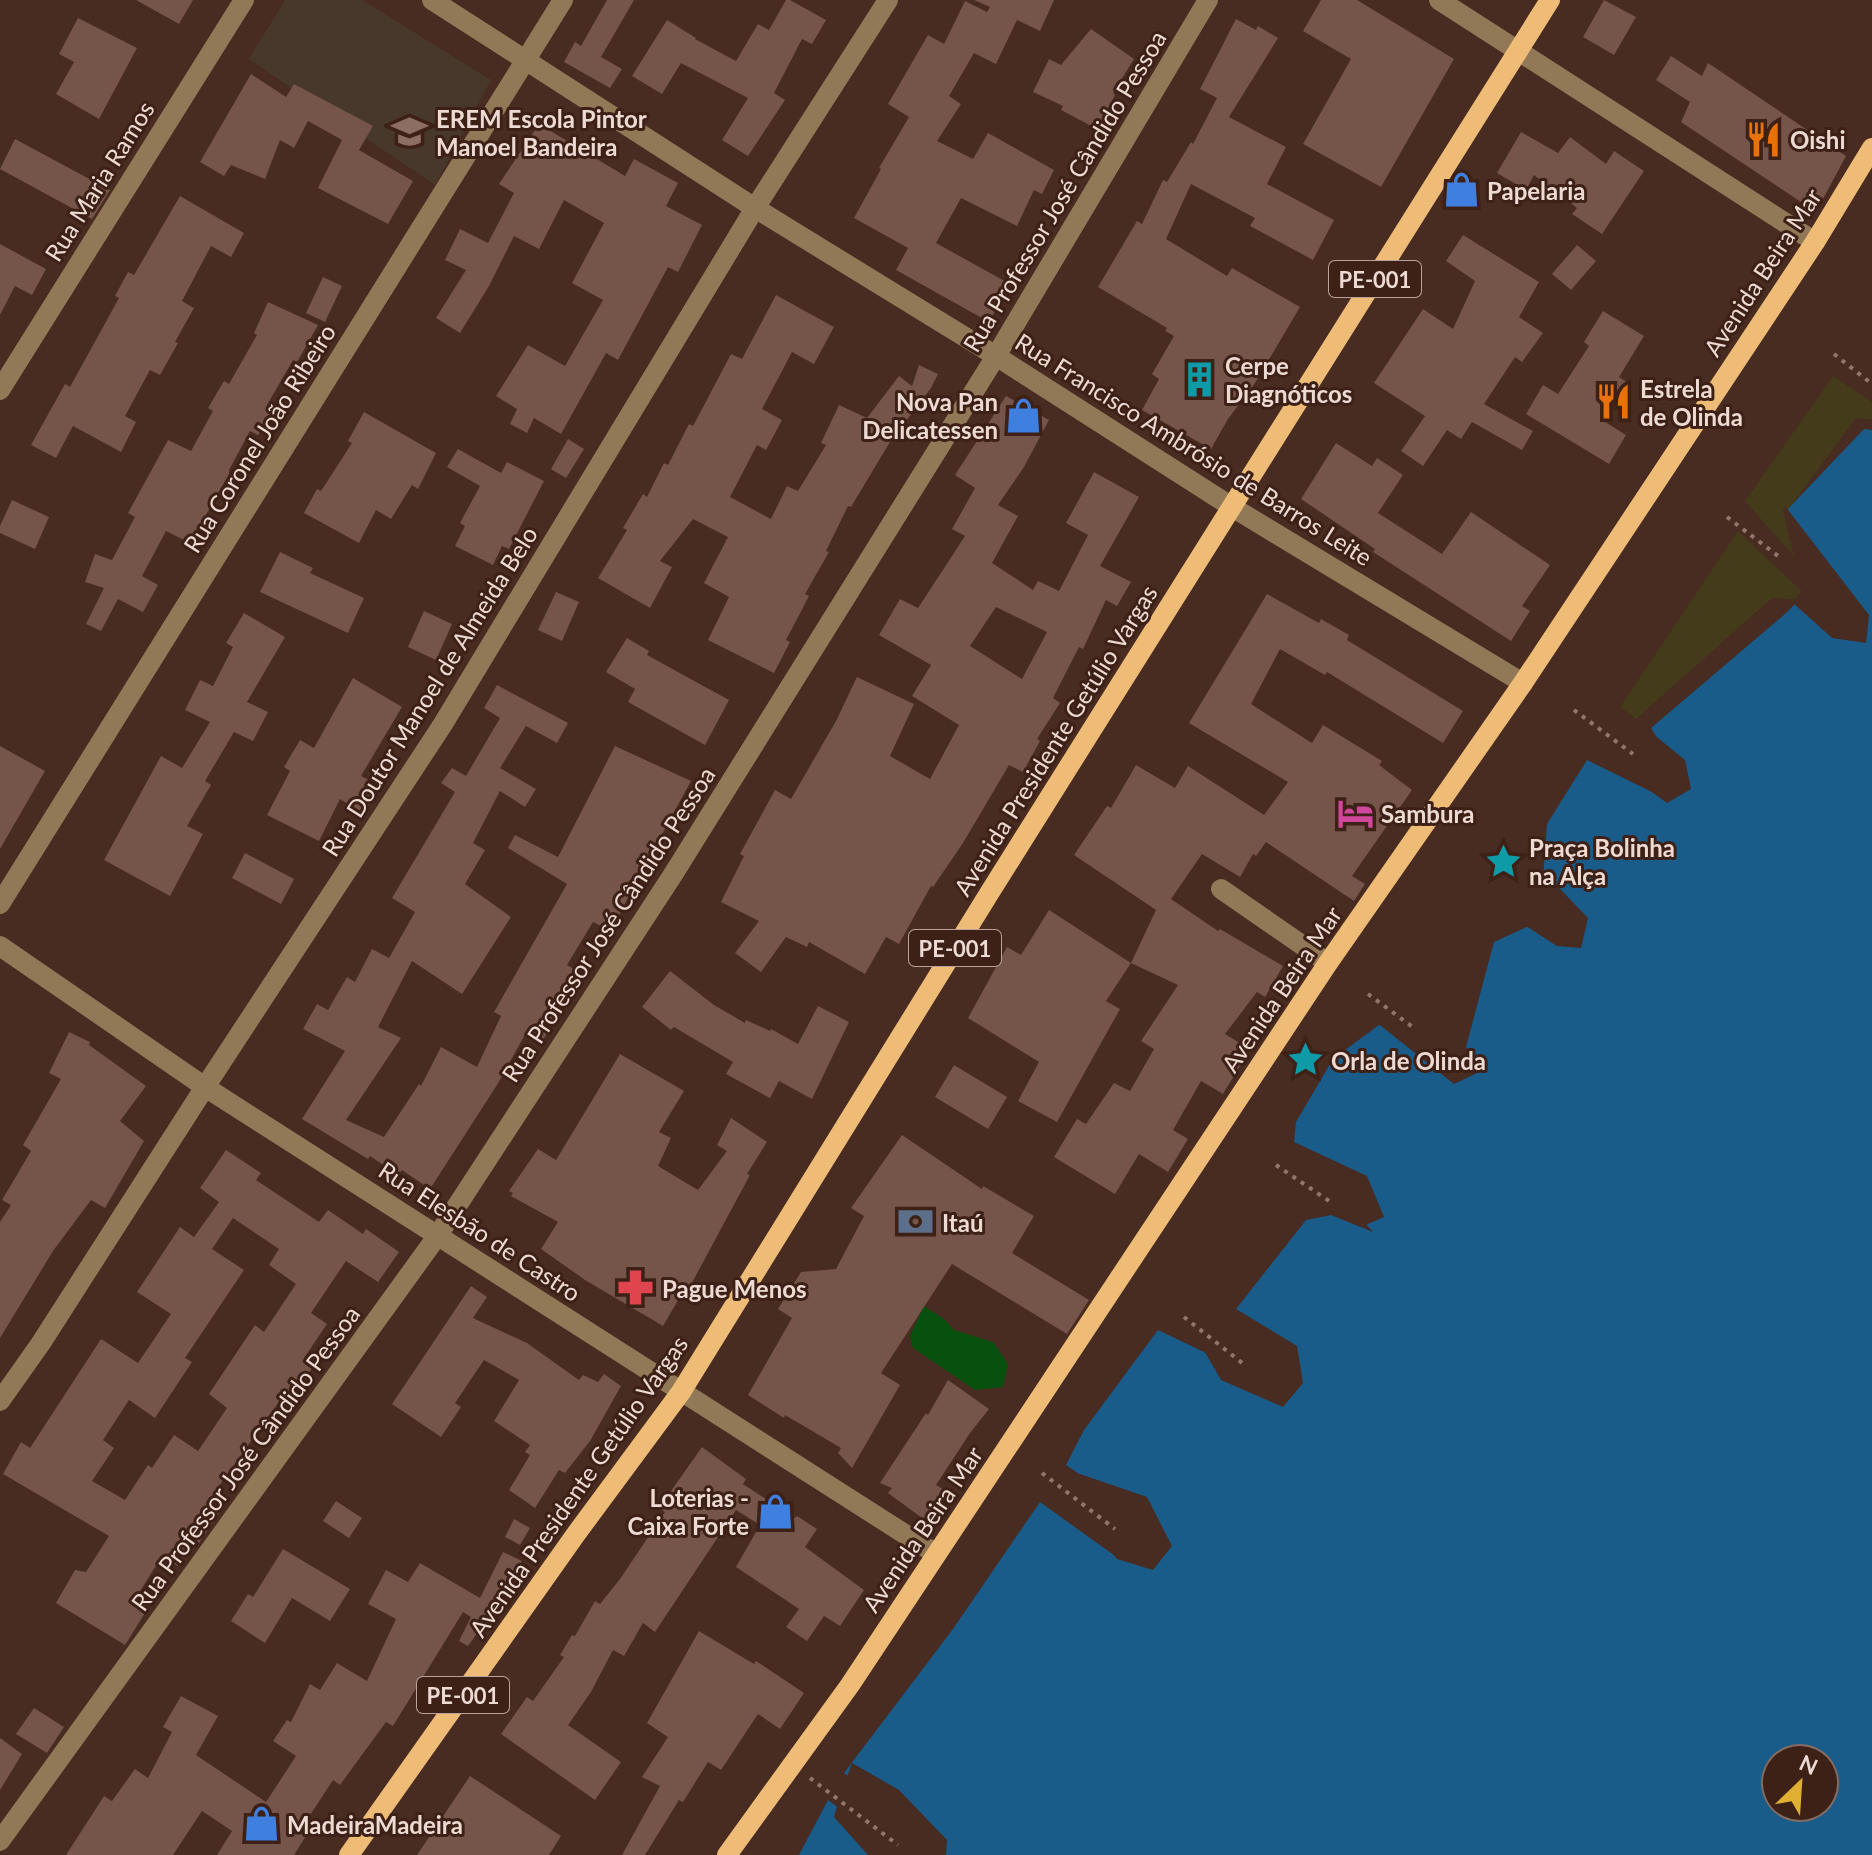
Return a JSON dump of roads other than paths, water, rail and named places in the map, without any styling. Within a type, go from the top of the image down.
[{"type":"main road","name":"Avenida Presidente Getúlio Vargas","points":[[349,1855],[576,1534],[681,1392],[1550,0]]},
{"type":"main road","name":"Avenida Beira Mar","points":[[727,1855],[850,1685],[1328,963],[1523,683],[1815,242],[1872,148]]},
{"type":"street","name":"Rua Maria Ramos","points":[[0,390],[244,0]]},
{"type":"street","name":"Rua Francisco Ambrósio de Barros Leite","points":[[432,0],[524,62],[1232,507],[1523,683]]},
{"type":"street","name":"Rua Coronel João Ribeiro","points":[[0,904],[563,0]]},
{"type":"street","name":"Rua Doutor Manoel de Almeida Belo","points":[[0,1401],[127,1212],[205,1087],[443,724],[755,208],[888,0]]},
{"type":"street","name":"Rua Professor José Cândido Pessoa","points":[[0,1841],[438,1235],[674,873],[996,356],[1208,0]]},
{"type":"street","points":[[1439,0],[1815,242]]},
{"type":"street","points":[[1221,889],[1328,963]]},
{"type":"street","name":"Rua Elesbão de Castro","points":[[0,946],[205,1087],[936,1554]]},
{"type":"water","points":[[1864,429],[1872,430],[1872,1855],[908,1855],[920,1830],[844,1773],[953,1629],[1040,1502],[1118,1558],[1142,1517],[1066,1465],[1084,1430],[1158,1330],[1275,1386],[1235,1309],[1294,1199],[1373,1232],[1294,1142],[1296,1122],[1333,1059],[1383,1022],[1462,1062],[1494,942],[1535,923],[1541,909],[1547,824],[1587,760],[1652,792],[1674,765],[1651,728],[1807,592],[1787,510]]},
{"type":"water","points":[[828,1800],[903,1855],[799,1855]]},
{"type":"place","name":"EREM Escola Pintor Manoel Bandeira","points":[[410,132]]},
{"type":"place","name":"Oishi","points":[[1764,139]]},
{"type":"place","name":"Papelaria","points":[[1461,190]]},
{"type":"place","name":"Cerpe Diagnóticos","points":[[1199,379]]},
{"type":"place","name":"Estrela de Olinda","points":[[1614,402]]},
{"type":"place","name":"Nova Pan Delicatessen","points":[[1024,415]]},
{"type":"place","name":"Sambura","points":[[1355,813]]},
{"type":"place","name":"Praça Bolinha na Alça","points":[[1503,861]]},
{"type":"place","name":"Orla de Olinda","points":[[1305,1060]]},
{"type":"place","name":"Itaú","points":[[916,1222]]},
{"type":"place","name":"Pague Menos","points":[[636,1288]]},
{"type":"place","name":"Loterias - Caixa Forte","points":[[775,1511]]},
{"type":"place","name":"MadeiraMadeira","points":[[261,1824]]}]
